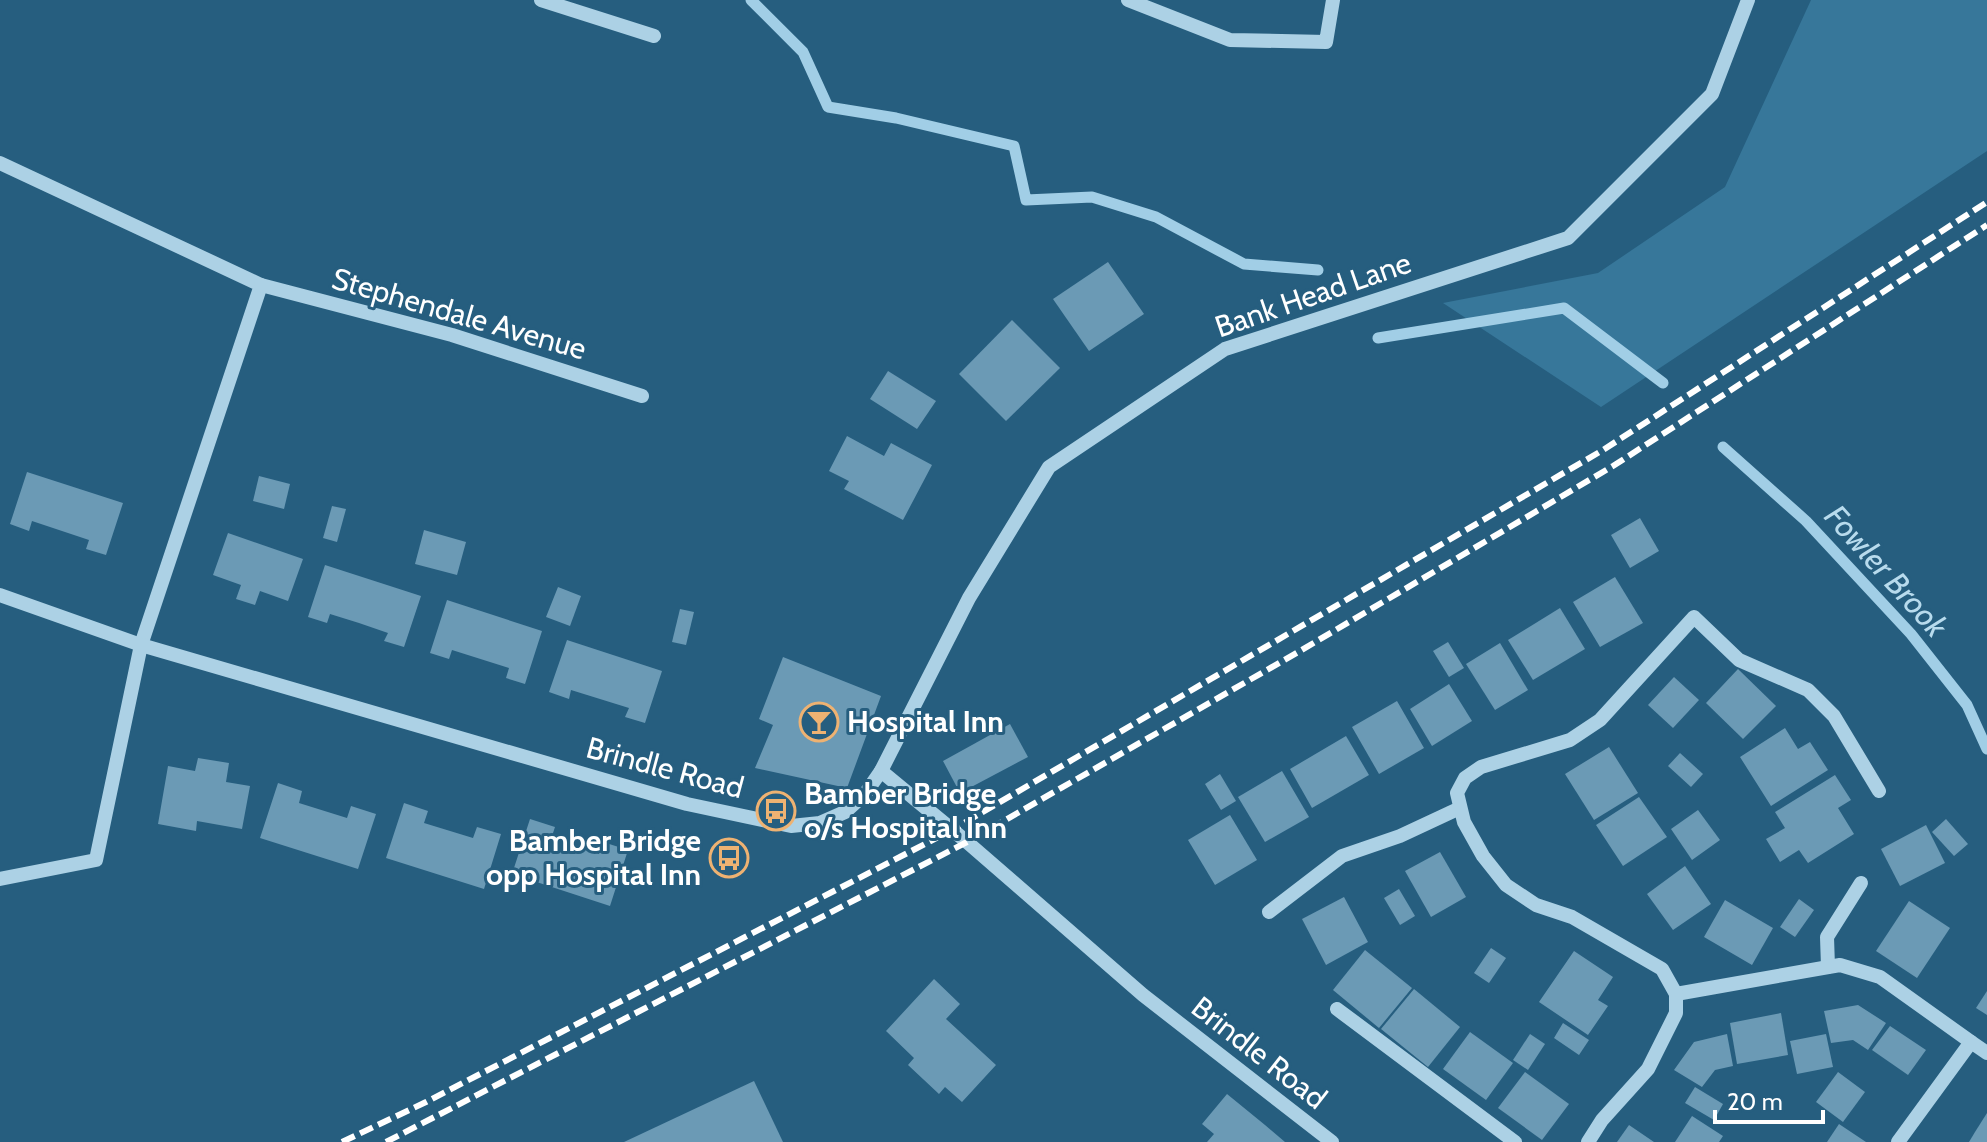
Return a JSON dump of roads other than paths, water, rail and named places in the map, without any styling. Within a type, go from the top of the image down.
[{"type":"street","points":[[541,0],[654,36]]},
{"type":"street","points":[[1128,0],[1230,40],[1326,42],[1333,0]]},
{"type":"street","name":"Bank Head Lane","points":[[881,771],[969,598],[1049,467],[1225,349],[1568,238],[1712,94],[1748,0]]},
{"type":"street","name":"Stephendale Avenue","points":[[0,163],[261,285],[452,335],[642,396]]},
{"type":"street","points":[[0,879],[96,860],[141,645],[261,285]]},
{"type":"street","name":"Brindle Road","points":[[0,595],[141,645],[687,804],[791,826],[820,823],[845,812],[865,794],[881,771],[1143,995],[1332,1142]]},
{"type":"street","points":[[1588,1142],[1602,1120],[1648,1069],[1676,1013],[1676,994],[1662,969],[1572,917],[1536,905],[1506,885],[1483,856],[1464,822],[1457,793],[1465,778],[1481,767],[1570,740],[1600,720],[1694,617],[1739,660],[1808,690],[1834,716],[1879,791]]},
{"type":"street","points":[[1269,912],[1342,856],[1400,836],[1460,808]]},
{"type":"street","points":[[1828,967],[1827,937],[1861,883]]},
{"type":"street","points":[[1676,994],[1840,965],[1880,977],[1987,1053]]},
{"type":"street","points":[[1337,1009],[1515,1142]]},
{"type":"street","points":[[1898,1142],[1971,1042]]},
{"type":"waterway","name":"Fowler Brook","points":[[751,0],[803,52],[828,107],[896,118],[1014,146],[1026,200],[1092,197],[1156,217],[1244,264],[1318,270]]},
{"type":"waterway","name":"Fowler Brook","points":[[1378,338],[1564,308],[1663,383]]},
{"type":"waterway","name":"Fowler Brook","points":[[1723,447],[1806,521],[1911,634],[1967,705],[1987,749]]},
{"type":"railway","points":[[342,1142],[426,1102],[952,830],[1603,450],[1987,202]]},
{"type":"railway","points":[[386,1142],[967,842],[1300,651],[1613,466],[1987,225]]},
{"type":"place","name":"Hospital Inn","points":[[819,722]]},
{"type":"place","name":"Bamber Bridge o/s Hospital Inn","points":[[776,811]]},
{"type":"place","name":"Bamber Bridge opp Hospital Inn","points":[[729,858]]}]
